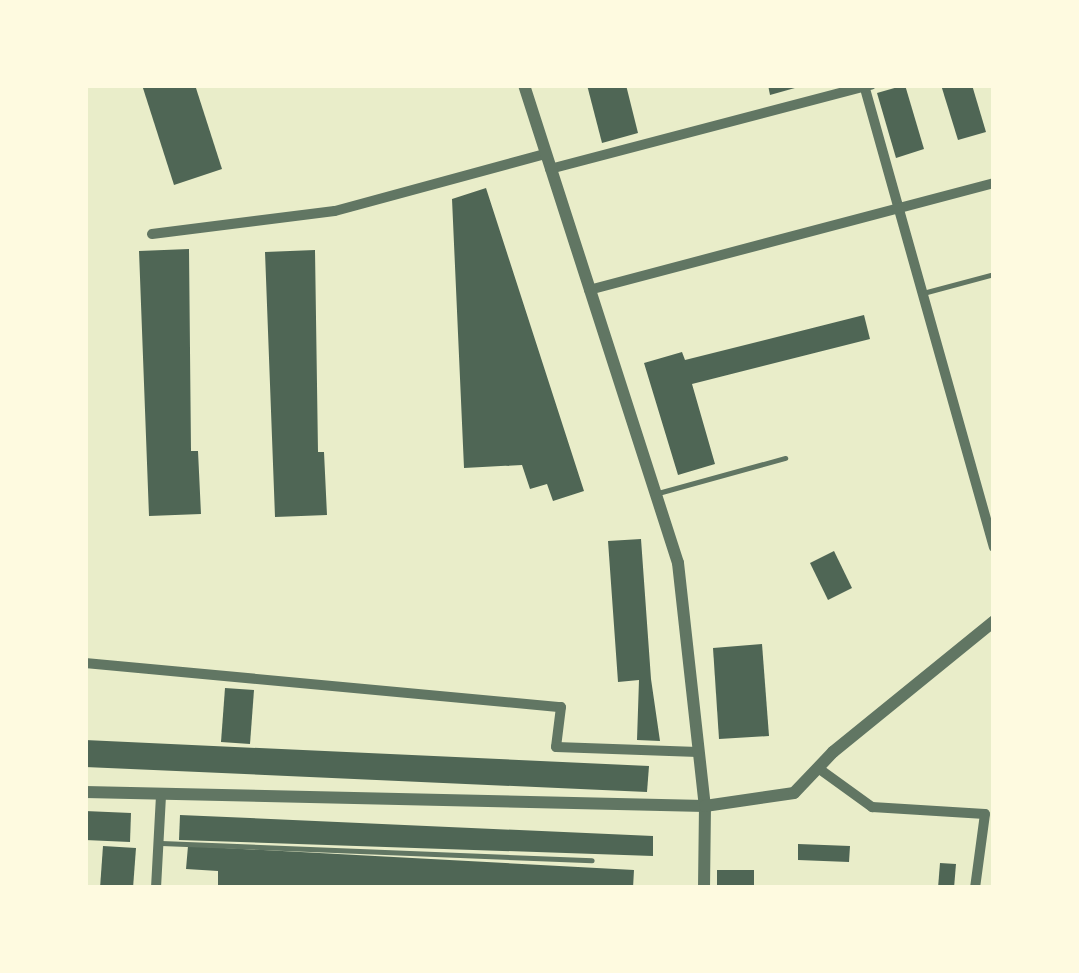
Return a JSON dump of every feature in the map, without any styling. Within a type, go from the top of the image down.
[{"type":"street","points":[[524,85],[678,563],[704,806],[704,888]]},
{"type":"street","points":[[550,170],[866,86],[994,547]]},
{"type":"street","points":[[152,234],[335,212],[545,154]]},
{"type":"street","points":[[590,290],[994,183]]},
{"type":"street","points":[[85,792],[704,806],[794,793],[818,768],[994,621]]},
{"type":"street","points":[[85,663],[561,707],[556,747],[698,752]]},
{"type":"street","points":[[818,768],[872,807],[990,814],[975,888]]},
{"type":"street","points":[[156,888],[161,796]]},
{"type":"lane","points":[[923,293],[994,274]]},
{"type":"lane","points":[[656,494],[785,458]]},
{"type":"lane","points":[[158,843],[592,860]]},
{"type":"building","points":[[142,85],[195,85],[222,169],[174,185]]},
{"type":"building","points":[[587,85],[626,85],[638,133],[602,143]]},
{"type":"building","points":[[768,85],[802,85],[802,86],[770,95]]},
{"type":"building","points":[[905,85],[924,149],[896,158],[877,93]]},
{"type":"building","points":[[941,85],[972,85],[986,132],[958,140]]},
{"type":"building","points":[[486,188],[584,491],[553,501],[547,484],[530,489],[522,465],[464,468],[452,199]]},
{"type":"building","points":[[189,249],[191,451],[198,451],[201,514],[149,516],[139,251]]},
{"type":"building","points":[[315,250],[318,452],[324,452],[327,515],[275,517],[265,252]]},
{"type":"building","points":[[864,315],[870,339],[692,384],[715,464],[678,475],[644,363],[682,352],[685,360]]},
{"type":"building","points":[[641,539],[651,679],[660,741],[637,740],[639,680],[618,682],[608,541]]},
{"type":"building","points":[[834,551],[852,588],[828,600],[810,563]]},
{"type":"building","points":[[762,644],[769,736],[719,739],[713,648]]},
{"type":"building","points":[[225,688],[254,690],[250,744],[221,742]]},
{"type":"building","points":[[85,740],[649,766],[647,792],[85,767]]},
{"type":"building","points":[[85,811],[131,813],[130,842],[85,840]]},
{"type":"building","points":[[180,815],[653,836],[653,856],[179,840]]},
{"type":"building","points":[[798,844],[850,846],[849,862],[798,860]]},
{"type":"building","points":[[103,846],[136,848],[133,888],[100,888]]},
{"type":"building","points":[[188,846],[634,870],[633,888],[218,888],[218,871],[186,869]]},
{"type":"building","points":[[940,863],[956,864],[954,888],[938,888]]},
{"type":"building","points":[[717,870],[754,870],[754,888],[717,888]]}]
